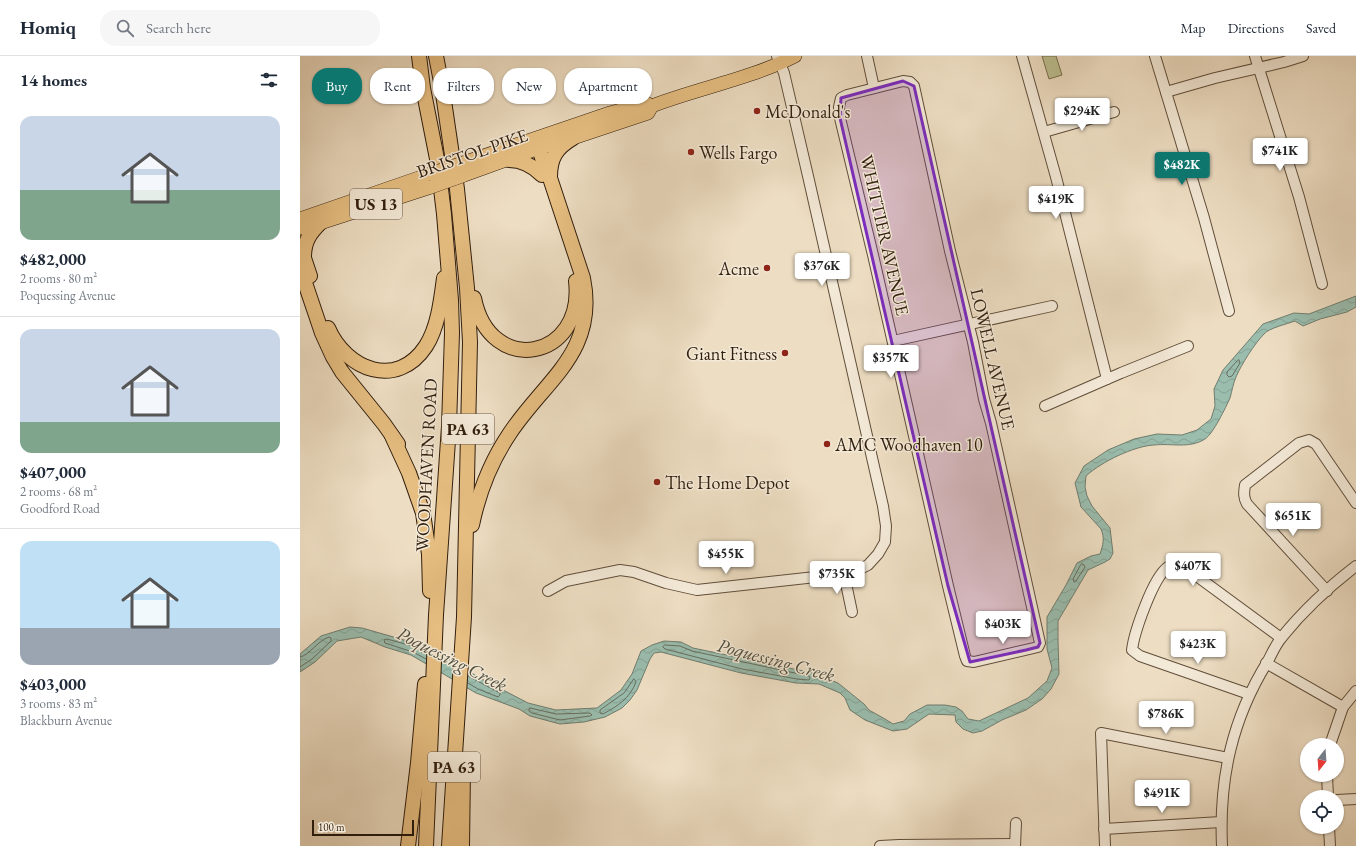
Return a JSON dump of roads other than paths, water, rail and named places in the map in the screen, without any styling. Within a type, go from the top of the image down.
[{"type":"highway","points":[[415,56],[418,68]]},
{"type":"highway","points":[[419,56],[420,68]]},
{"type":"highway","points":[[430,56],[449,133]]},
{"type":"highway","points":[[436,56],[449,133]]},
{"type":"highway","name":"WOODHAVEN ROAD","points":[[425,98],[438,164],[448,244],[452,314],[451,388],[436,616],[430,672],[426,846]]},
{"type":"highway","name":"PA 63","points":[[449,133],[457,189],[469,315],[470,375],[464,617],[464,689],[449,846]]},
{"type":"highway","points":[[546,176],[556,152],[563,144],[573,138]]},
{"type":"highway","points":[[464,617],[467,562],[471,528],[479,494],[486,475],[496,456],[523,415],[572,355],[579,340],[584,322],[586,295],[583,278],[535,146]]},
{"type":"highway","points":[[462,242],[476,309],[481,321],[493,336],[505,345],[526,350],[545,346],[560,336],[568,326],[576,301],[576,282],[573,268],[546,176],[529,164],[519,160],[509,160]]},
{"type":"highway","points":[[321,222],[311,233],[306,242],[301,258],[322,333],[333,357],[345,376],[380,419],[404,453],[420,486],[428,516],[433,544],[434,598],[436,616]]},
{"type":"highway","points":[[301,258],[329,329],[338,345],[349,357],[364,367],[374,370],[386,370],[398,368],[408,363],[421,352],[434,329],[440,301],[448,244]]},
{"type":"highway","points":[[392,436],[409,472],[423,513],[429,554],[432,649]]},
{"type":"highway","points":[[465,665],[471,551],[476,520],[483,492],[496,456]]},
{"type":"highway","points":[[408,846],[430,672]]},
{"type":"highway","points":[[462,846],[464,689]]},
{"type":"main road","name":"BRISTOL PIKE","points":[[300,219],[430,180],[535,146],[573,138],[648,113],[652,106],[778,60],[794,56]]},
{"type":"main road","name":"BRISTOL PIKE","points":[[461,170],[509,160],[535,146],[610,113],[646,103],[652,106]]},
{"type":"main road","name":"BRISTOL PIKE","points":[[300,228],[321,222],[430,180]]},
{"type":"street","points":[[867,56],[874,88]]},
{"type":"street","points":[[1022,56],[1044,132],[1107,379]]},
{"type":"street","points":[[1155,56],[1206,226],[1229,311]]},
{"type":"street","points":[[1255,56],[1299,197],[1322,284]]},
{"type":"street","points":[[1166,92],[1304,56]]},
{"type":"street","points":[[548,591],[566,581],[620,570],[634,572],[666,583],[697,590],[852,573],[868,565],[878,554],[885,542],[886,526],[883,506],[784,73],[778,60]]},
{"type":"street","name":"LOWELL AVENUE","points":[[874,88],[903,81],[914,86],[950,251],[984,399],[991,423],[1040,643],[1038,647],[974,662],[968,661],[965,656]]},
{"type":"street","name":"WHITTIER AVENUE","points":[[874,88],[847,95],[842,98],[839,107],[840,118],[965,656]]},
{"type":"street","points":[[1044,132],[1114,112]]},
{"type":"street","points":[[893,341],[1052,306]]},
{"type":"street","points":[[1045,406],[1188,346]]},
{"type":"street","points":[[1327,591],[1247,504],[1244,499],[1245,485],[1299,443],[1309,440],[1316,444],[1356,503]]},
{"type":"street","points":[[1250,694],[1140,656],[1132,650],[1134,638],[1144,608],[1159,578],[1167,568],[1176,564],[1183,566],[1281,638]]},
{"type":"street","points":[[1222,846],[1222,793],[1228,758],[1237,727],[1250,694],[1281,638],[1304,613],[1356,566]]},
{"type":"street","points":[[844,574],[852,612]]},
{"type":"street","points":[[1266,663],[1343,707]]},
{"type":"street","points":[[1332,738],[1343,707],[1356,692]]},
{"type":"street","points":[[1104,846],[1101,733],[1228,758]]},
{"type":"street","points":[[1344,800],[1356,799]]},
{"type":"street","points":[[1104,828],[1221,822]]},
{"type":"street","points":[[880,846],[1015,845],[1016,823]]},
{"type":"street","points":[[1329,834],[1330,846]]},
{"type":"water","points":[[1356,296],[1356,307],[1347,312],[1320,319],[1303,326],[1295,321],[1266,332],[1260,338],[1241,366],[1226,408],[1205,439],[1187,445],[1154,445],[1137,448],[1109,460],[1086,476],[1085,487],[1087,496],[1092,506],[1110,528],[1113,553],[1110,559],[1088,570],[1058,621],[1059,674],[1051,689],[1042,699],[1026,710],[1002,720],[982,731],[973,733],[963,729],[956,722],[955,715],[929,714],[907,729],[893,731],[865,720],[850,710],[845,698],[840,693],[819,684],[796,683],[741,673],[661,652],[654,653],[637,690],[622,708],[605,717],[584,722],[560,724],[530,716],[519,709],[476,693],[411,655],[385,647],[361,637],[337,641],[315,662],[300,672],[300,654],[321,636],[350,627],[362,628],[418,644],[447,658],[478,677],[528,703],[556,710],[597,708],[621,690],[632,674],[641,651],[664,641],[681,642],[693,648],[813,673],[838,683],[864,704],[869,710],[893,724],[904,721],[910,714],[927,705],[945,705],[956,707],[962,711],[968,719],[979,721],[1028,698],[1047,681],[1052,668],[1047,649],[1047,617],[1077,563],[1091,556],[1100,554],[1103,542],[1101,529],[1081,507],[1075,483],[1084,466],[1108,450],[1134,439],[1157,434],[1182,435],[1197,430],[1211,419],[1215,406],[1214,389],[1223,370],[1263,324],[1294,313],[1309,314]]},
{"type":"place","name":"McDonald's","points":[[757,111]]},
{"type":"place","name":"Wells Fargo","points":[[691,152]]},
{"type":"place","name":"Acme","points":[[767,268]]},
{"type":"place","name":"Giant Fitness","points":[[785,353]]},
{"type":"place","name":"AMC Woodhaven 10","points":[[827,444]]},
{"type":"place","name":"The Home Depot","points":[[657,482]]},
{"type":"water label","name":"Poquessing Creek","points":[[452,659]]},
{"type":"water label","name":"Poquessing Creek","points":[[776,660]]}]
